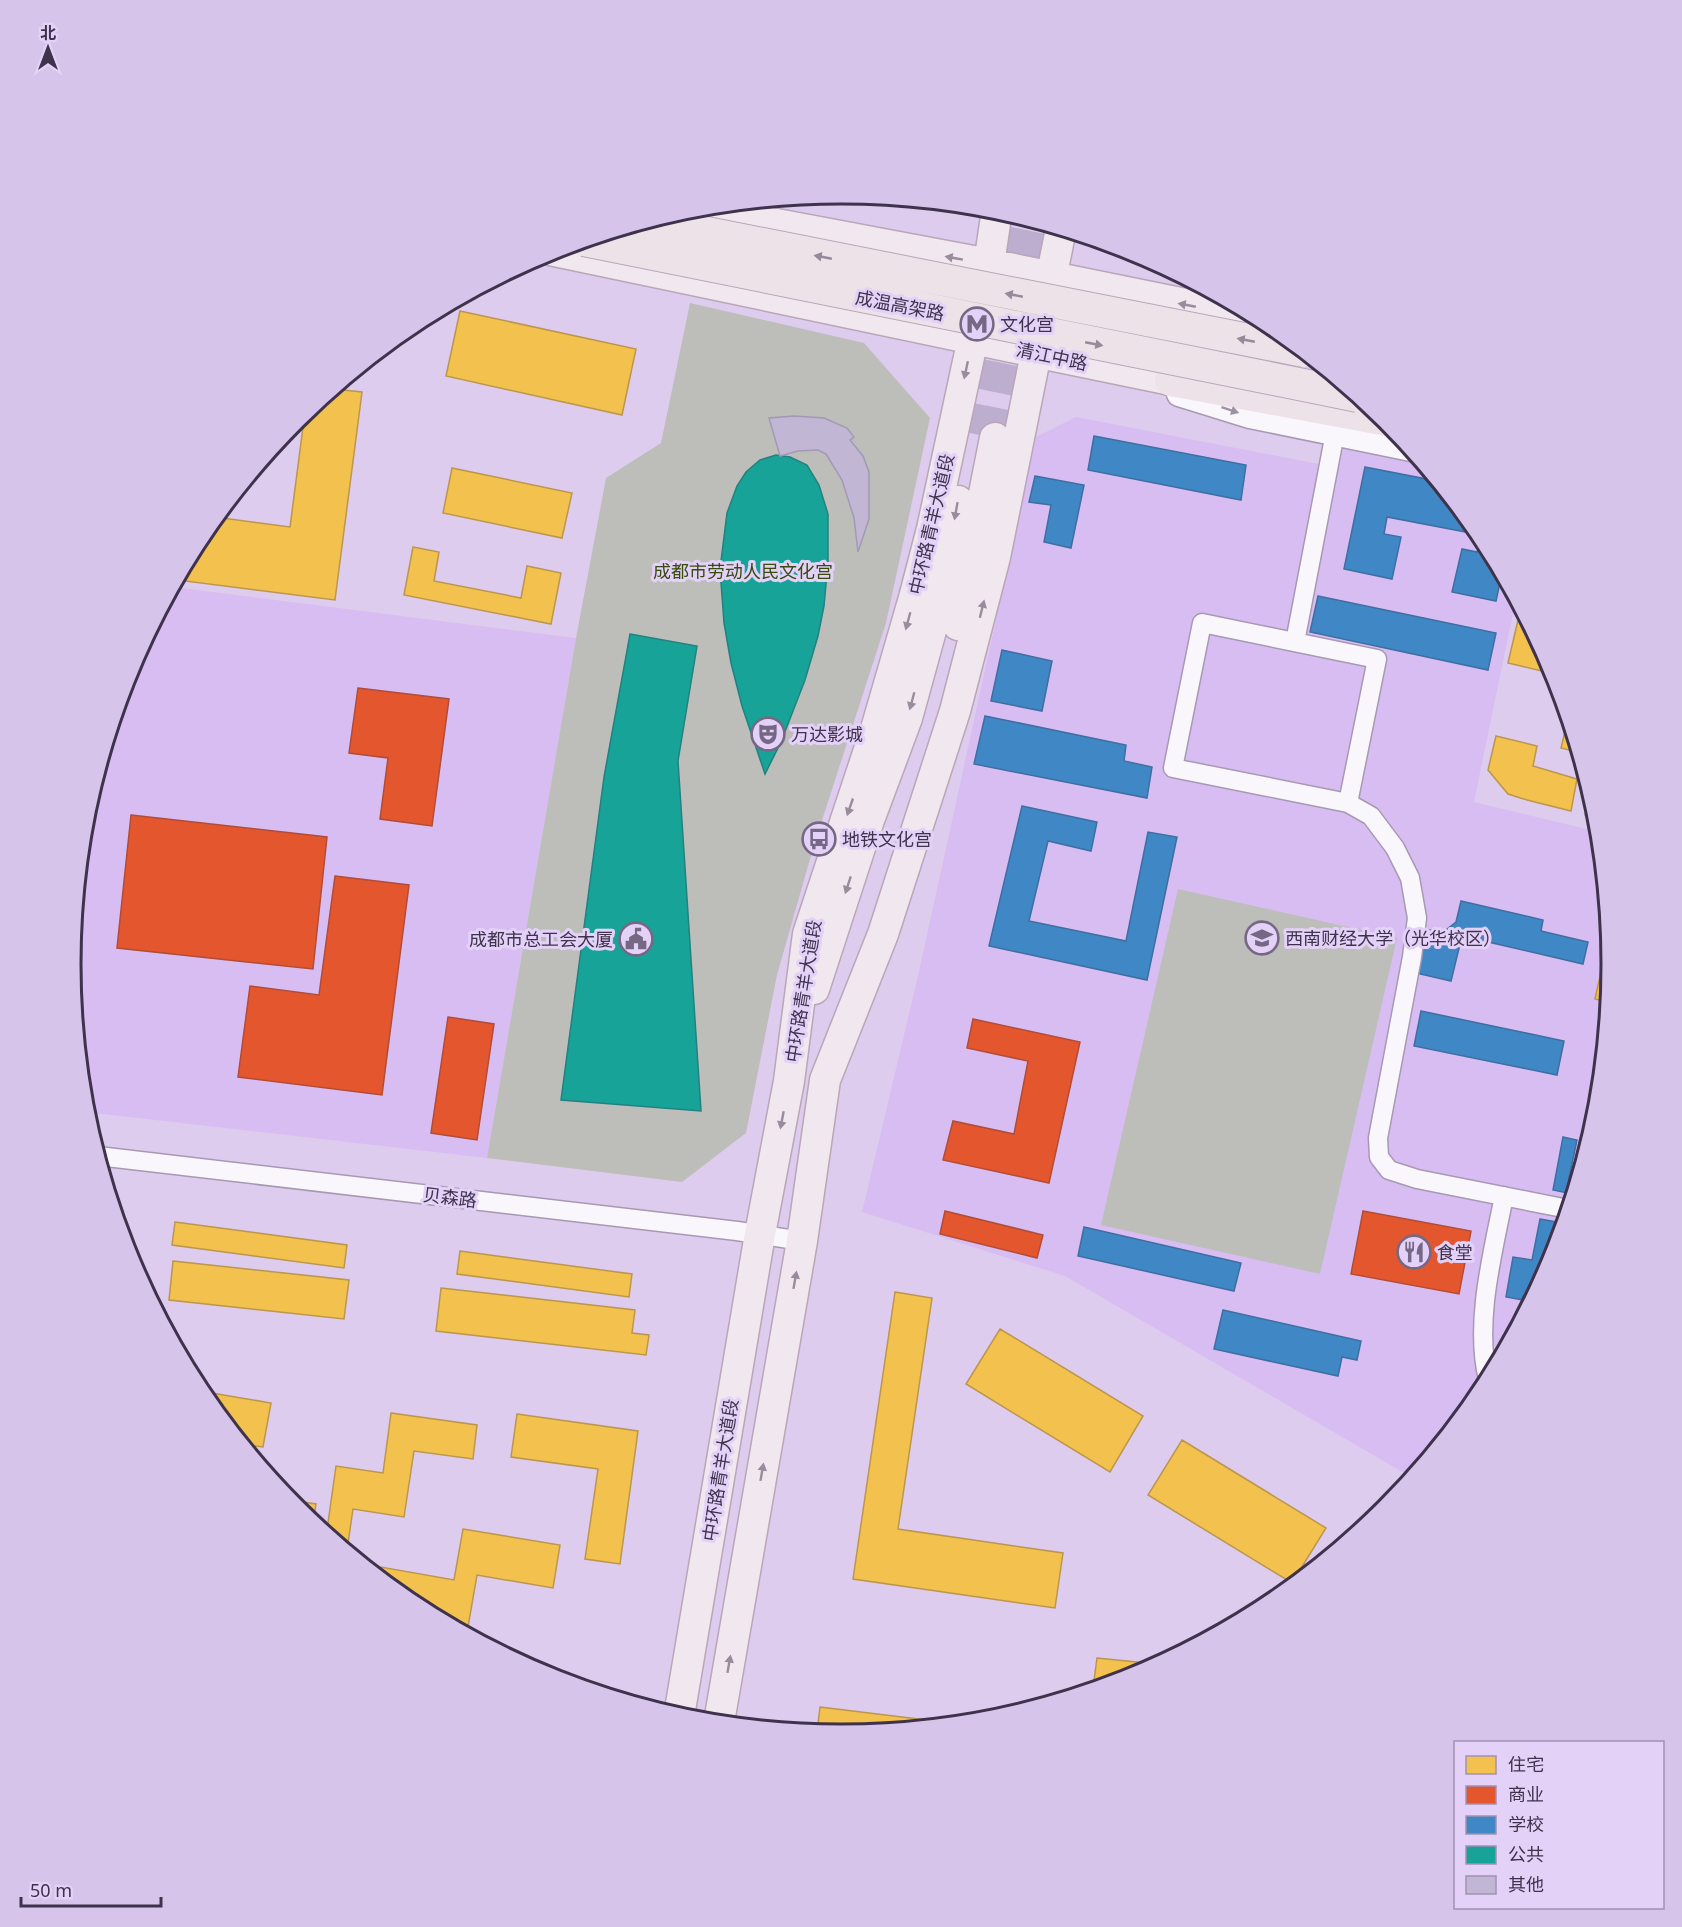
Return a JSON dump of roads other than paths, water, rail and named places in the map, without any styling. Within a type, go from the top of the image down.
[{"type":"highway","name":"成温高架路","points":[[664,224],[1284,347]]},
{"type":"highway","name":"成温高架路","points":[[600,243],[1343,393]]},
{"type":"highway","points":[[1171,380],[1368,416]]},
{"type":"main road","points":[[720,214],[989,264],[1235,314]]},
{"type":"main road","name":"中环路青羊大道段","points":[[681,1706],[760,1234],[789,1081],[808,933],[896,664],[932,530],[989,264],[996,219]]},
{"type":"main road","name":"中环路青羊大道段","points":[[720,1713],[802,1240],[825,1080],[883,933],[955,711],[995,557],[1060,236]]},
{"type":"main road","name":"清江中路","points":[[569,254],[1171,380],[1360,409]]},
{"type":"main road","points":[[789,1081],[797,1042],[869,820],[910,707],[932,627],[952,531],[983,436],[958,628],[923,752],[850,971],[825,1080]]},
{"type":"street","points":[[1074,360],[1250,416],[1397,446]]},
{"type":"street","points":[[1295,642],[1335,433]]},
{"type":"street","points":[[1348,803],[1377,659],[1202,623],[1173,768],[1348,803],[1371,816],[1395,848],[1410,878],[1417,918],[1412,957],[1378,1138],[1379,1157],[1389,1170],[1417,1179],[1561,1208]]},
{"type":"street","name":"贝森路","points":[[106,1157],[802,1240]]},
{"type":"street","points":[[1485,1367],[1486,1287],[1504,1196]]},
{"type":"tunnel","points":[[970,433],[1014,224]]},
{"type":"tunnel","points":[[995,438],[1038,229]]},
{"type":"place","name":"文化宫","points":[[977,324]]},
{"type":"place","name":"万达影城","points":[[768,734]]},
{"type":"place","name":"地铁文化宫","points":[[819,839]]},
{"type":"place","name":"西南财经大学（光华校区）","points":[[1262,938]]},
{"type":"place","name":"成都市总工会大厦","points":[[636,939]]},
{"type":"place","name":"食堂","points":[[1414,1252]]},
{"type":"park label","name":"成都市劳动人民文化宫","points":[[743,571]]}]
